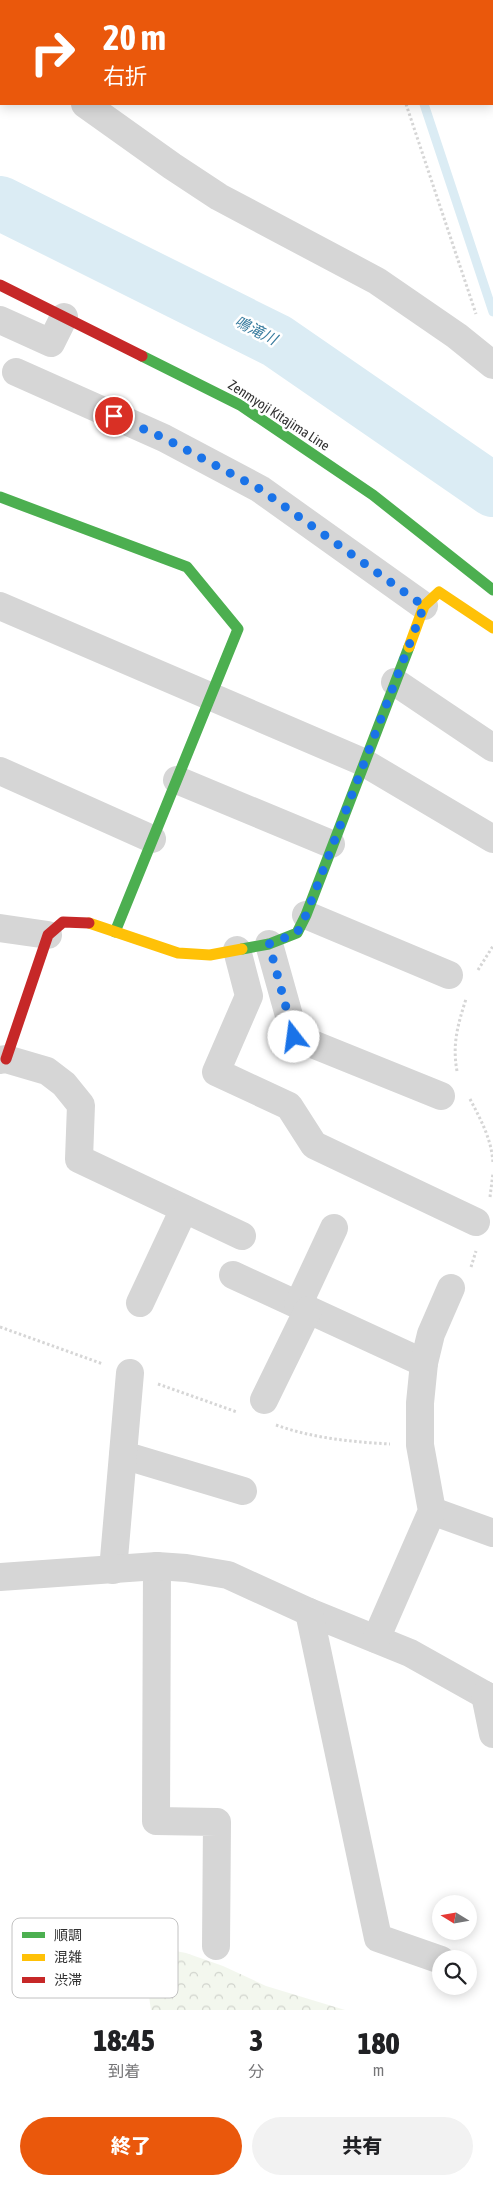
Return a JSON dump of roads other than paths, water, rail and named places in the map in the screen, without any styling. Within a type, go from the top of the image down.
[{"type":"street","points":[[86,105],[219,197],[377,281],[457,336],[489,362]]},
{"type":"street","name":"Zenmyoji Kitajima Line","points":[[0,285],[240,404],[373,495],[493,590]]},
{"type":"street","points":[[0,320],[50,343],[64,317]]},
{"type":"street","points":[[16,372],[164,438],[260,489],[424,606]]},
{"type":"street","points":[[0,498],[187,567],[238,629],[115,932]]},
{"type":"street","points":[[242,1236],[79,1158],[81,1105],[64,1084],[47,1071],[3,1059],[48,935],[63,922],[85,922],[178,954],[210,955],[269,944],[297,933],[306,915],[424,606],[439,592],[493,628]]},
{"type":"street","points":[[0,606],[363,762],[493,839]]},
{"type":"street","points":[[395,682],[493,748]]},
{"type":"street","points":[[0,771],[152,839]]},
{"type":"street","points":[[177,780],[332,844]]},
{"type":"street","points":[[306,915],[464,981]]},
{"type":"street","points":[[0,928],[48,935]]},
{"type":"street","points":[[269,944],[294,1037],[453,1094]]},
{"type":"street","points":[[237,950],[249,996],[216,1072],[289,1106],[314,1145],[476,1222]]},
{"type":"street","points":[[140,1303],[184,1209]]},
{"type":"street","points":[[258,1412],[303,1308],[334,1228]]},
{"type":"street","points":[[233,1275],[424,1363]]},
{"type":"street","points":[[376,1639],[432,1511],[420,1445],[420,1404],[424,1363],[431,1334],[451,1288]]},
{"type":"street","points":[[113,1570],[130,1374]]},
{"type":"street","points":[[123,1456],[243,1491]]},
{"type":"street","points":[[432,1511],[493,1533]]},
{"type":"street","points":[[157,1566],[156,1821],[217,1822],[216,1946]]},
{"type":"street","points":[[0,1577],[157,1566],[186,1568],[228,1575],[309,1612],[410,1653],[489,1699],[493,1734]]},
{"type":"street","points":[[309,1612],[378,1938],[432,1957]]},
{"type":"waterway","points":[[424,105],[493,312]]},
{"type":"waterway","name":"鳴滝川","points":[[0,203],[277,341],[493,490]]}]
